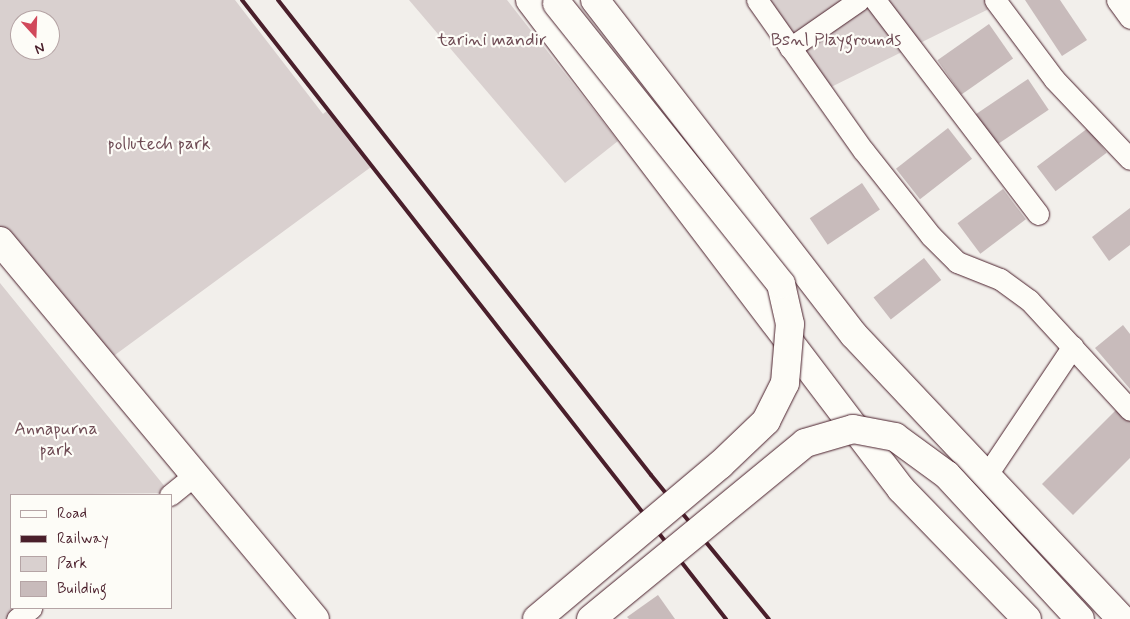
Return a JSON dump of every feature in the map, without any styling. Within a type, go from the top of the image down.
[{"type":"street","points":[[530,0],[901,489],[1028,619]]},
{"type":"street","points":[[595,0],[854,335],[1122,619]]},
{"type":"street","points":[[757,0],[874,165],[946,254],[967,269],[1015,288],[1073,346],[1130,410]]},
{"type":"street","points":[[790,48],[859,0]]},
{"type":"street","points":[[875,0],[1038,214]]},
{"type":"street","points":[[995,0],[1054,79],[1130,158]]},
{"type":"street","points":[[1117,0],[1130,18]]},
{"type":"street","points":[[537,619],[720,465],[766,421],[785,383],[790,324],[781,284],[556,1]]},
{"type":"street","points":[[0,241],[315,619]]},
{"type":"street","points":[[986,476],[1073,346]]},
{"type":"street","points":[[591,619],[805,443],[853,429],[895,437],[947,475],[1080,619]]},
{"type":"street","points":[[171,494],[196,474]]},
{"type":"street","points":[[17,619],[30,609]]},
{"type":"green space","name":"pollutech park","points":[[0,0],[235,0],[323,114],[328,110],[371,167],[104,363],[0,240]]},
{"type":"green space","name":"tarini mandir","points":[[409,0],[507,0],[618,141],[565,183]]},
{"type":"green space","name":"Bsnl Playgrounds","points":[[755,0],[1007,0],[821,92]]},
{"type":"green space","name":"Annapurna park","points":[[0,283],[170,493],[10,494],[10,609],[30,609],[17,619],[0,619]]},
{"type":"building","points":[[1025,0],[1060,0],[1087,40],[1062,56]]},
{"type":"building","points":[[989,24],[1013,58],[961,95],[937,60]]},
{"type":"building","points":[[1028,79],[1049,110],[996,145],[976,114]]},
{"type":"building","points":[[948,128],[972,159],[920,199],[896,169]]},
{"type":"building","points":[[1088,128],[1107,153],[1056,191],[1037,167]]},
{"type":"building","points":[[862,183],[880,210],[828,245],[810,218]]},
{"type":"building","points":[[1003,189],[1026,219],[980,254],[957,223]]},
{"type":"building","points":[[1130,208],[1130,245],[1109,261],[1092,237]]},
{"type":"building","points":[[924,258],[941,280],[891,319],[874,297]]},
{"type":"building","points":[[1123,325],[1130,334],[1130,389],[1095,348]]},
{"type":"building","points":[[1118,408],[1130,420],[1130,458],[1073,515],[1042,484]]},
{"type":"building","points":[[658,595],[675,619],[629,619],[627,617]]},
{"type":"railway","points":[[242,0],[726,619]]},
{"type":"railway","points":[[278,0],[651,475],[769,619]]}]
